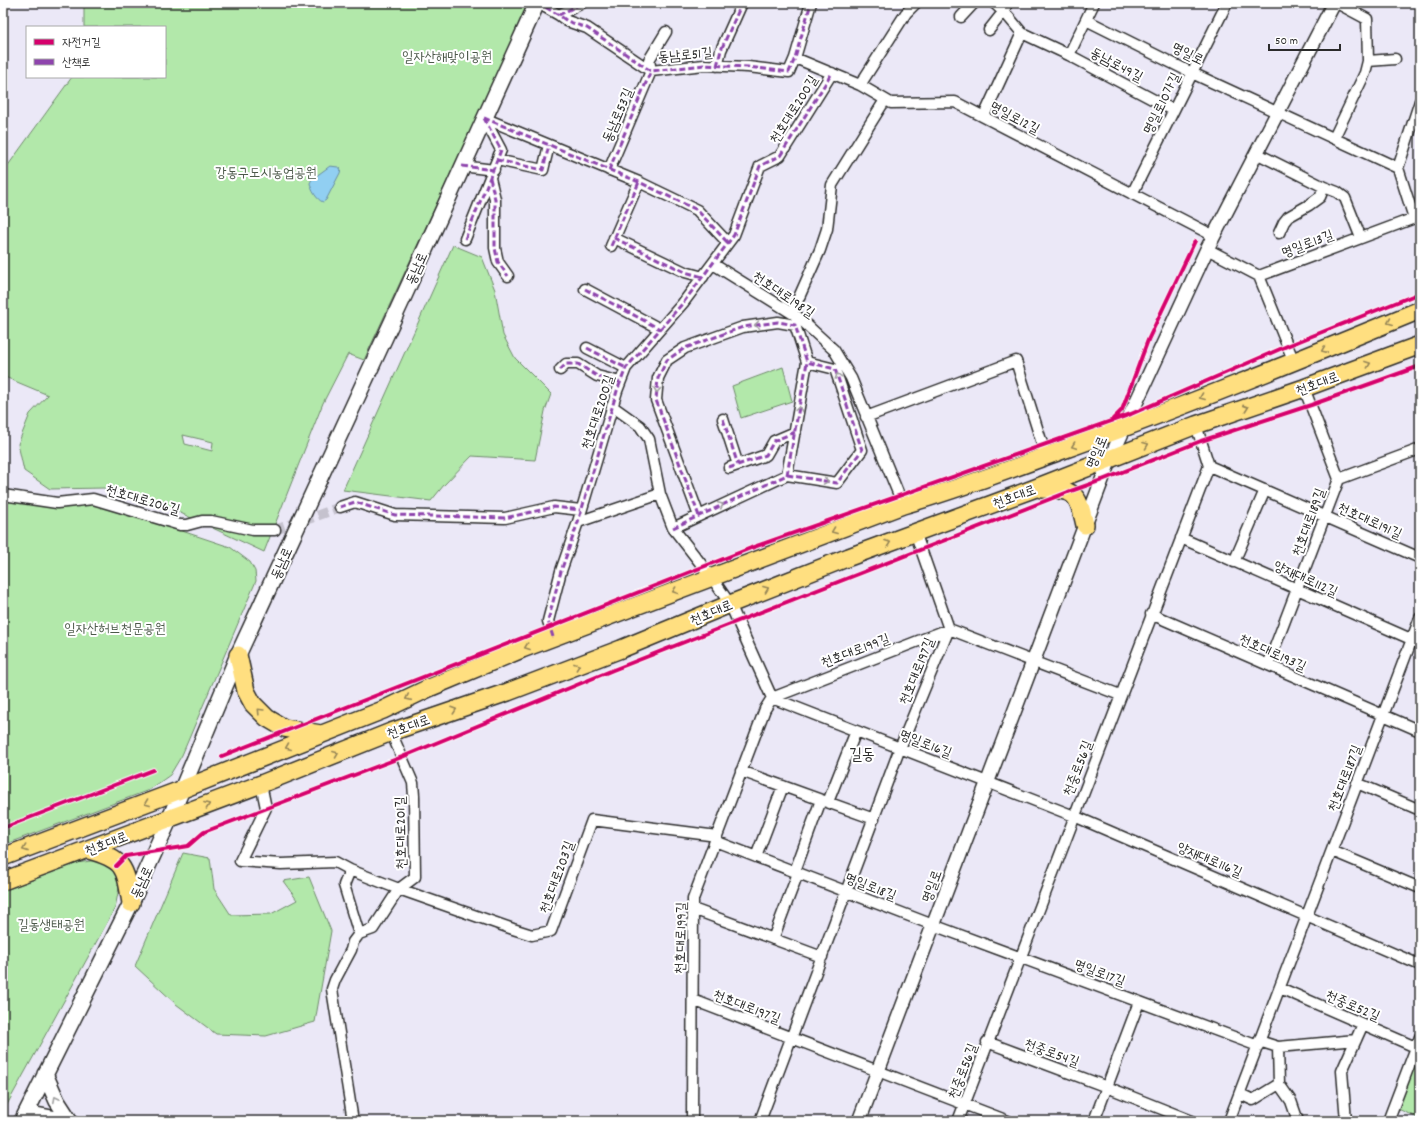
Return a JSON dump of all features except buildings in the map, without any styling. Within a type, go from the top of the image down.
[{"type":"main road","name":"동남로","points":[[24,1117],[131,903],[183,789],[238,655],[404,296],[537,3]]},
{"type":"main road","name":"천호대로","points":[[3,857],[183,789],[383,710],[429,688],[522,648],[712,578],[903,505],[950,491],[1124,428],[1294,362],[1420,310]]},
{"type":"main road","name":"천호대로","points":[[3,881],[89,850],[261,784],[391,732],[508,692],[621,649],[730,604],[915,532],[1033,489],[1196,425],[1304,388],[1420,345]]},
{"type":"main road","points":[[1033,489],[1059,489],[1073,495],[1078,500],[1085,525]]},
{"type":"main road","points":[[238,655],[246,691],[253,704],[267,718],[284,728],[321,734]]},
{"type":"main road","points":[[89,850],[107,855],[119,863],[127,877],[131,903]]},
{"type":"main road","points":[[45,1074],[57,1101],[70,1121]]},
{"type":"main road","points":[[24,1117],[67,1121]]},
{"type":"street","name":"동남로51길","points":[[537,3],[567,21],[587,28],[651,71],[704,65],[748,67],[789,72],[795,58]]},
{"type":"street","points":[[559,15],[582,3]]},
{"type":"street","points":[[717,66],[721,50],[742,3]]},
{"type":"street","points":[[795,58],[811,3]]},
{"type":"street","points":[[860,85],[906,13],[916,3]]},
{"type":"street","points":[[961,17],[974,3]]},
{"type":"street","name":"동남로49길","points":[[994,3],[1005,7],[1022,32],[1173,110]]},
{"type":"street","name":"동남로49길","points":[[1069,55],[1094,3]]},
{"type":"street","name":"명일로10가길","points":[[1132,194],[1226,3]]},
{"type":"street","name":"명일로","points":[[859,1121],[1110,459],[1207,249],[1334,3]]},
{"type":"street","points":[[1334,138],[1365,73],[1368,60],[1367,19],[1337,3]]},
{"type":"street","points":[[989,30],[1005,7]]},
{"type":"street","name":"명일로","points":[[1086,20],[1192,72],[1398,168]]},
{"type":"street","name":"동남로53길","points":[[609,170],[651,71],[649,60],[666,32]]},
{"type":"street","points":[[984,116],[1022,32]]},
{"type":"street","name":"명일로12길","points":[[795,58],[860,85],[890,103],[955,102],[1214,236]]},
{"type":"street","points":[[1368,60],[1395,59]]},
{"type":"street","name":"천호대로200길","points":[[553,637],[548,622],[561,571],[578,522],[612,406],[626,368],[682,303],[734,235],[760,166],[780,156],[832,73]]},
{"type":"street","points":[[792,314],[828,229],[832,185],[885,100]]},
{"type":"street","points":[[1418,217],[1398,168],[1420,101]]},
{"type":"street","points":[[484,118],[639,182],[697,210],[728,242]]},
{"type":"street","points":[[465,239],[501,150],[484,118]]},
{"type":"street","points":[[462,166],[494,169],[543,170],[549,145]]},
{"type":"street","points":[[1256,153],[1337,192],[1344,198],[1361,238]]},
{"type":"street","points":[[494,169],[495,248],[498,262],[508,276]]},
{"type":"street","points":[[639,182],[613,242],[685,272],[703,277]]},
{"type":"street","points":[[1279,233],[1288,217],[1320,197],[1324,186]]},
{"type":"street","name":"명일로13길","points":[[1260,276],[1418,217]]},
{"type":"street","points":[[1207,249],[1260,276],[1294,362]]},
{"type":"street","name":"천호대로198길","points":[[712,264],[798,317],[835,351],[851,378],[903,505]]},
{"type":"street","points":[[585,289],[660,329]]},
{"type":"street","points":[[699,516],[656,400],[658,378],[667,360],[685,348],[743,327],[778,322],[795,325],[807,362],[787,475]]},
{"type":"street","points":[[587,348],[626,368]]},
{"type":"street","points":[[866,417],[1016,361],[1046,456]]},
{"type":"street","points":[[673,528],[787,475],[837,483],[862,450],[835,368],[807,362]]},
{"type":"street","points":[[560,370],[566,364],[578,364],[597,376],[620,382]]},
{"type":"street","name":"천호대로189길","points":[[1268,665],[1339,479],[1304,388]]},
{"type":"street","points":[[612,406],[640,426],[649,439],[660,494],[673,528],[730,604],[772,698]]},
{"type":"street","points":[[724,419],[733,466],[766,455],[774,441],[795,432]]},
{"type":"street","points":[[1196,425],[1209,466]]},
{"type":"street","points":[[1339,479],[1420,449]]},
{"type":"street","name":"천호대로191길","points":[[1209,466],[1420,558]]},
{"type":"street","name":"천중로56길","points":[[958,1121],[1151,614],[1209,466]]},
{"type":"street","points":[[1234,562],[1265,490]]},
{"type":"street","points":[[578,522],[660,494]]},
{"type":"street","name":"천호대로206길","points":[[3,495],[57,503],[93,499],[180,525],[211,521],[253,530],[275,530]]},
{"type":"street","points":[[340,507],[355,502],[395,515],[505,518],[554,507],[581,510]]},
{"type":"street","name":"천호대로197길","points":[[760,1121],[900,748],[949,629],[915,532]]},
{"type":"street","name":"양재대로112길","points":[[1181,538],[1416,641]]},
{"type":"street","name":"천호대로193길","points":[[1151,614],[1383,716]]},
{"type":"street","name":"천호대로187길","points":[[1307,916],[1383,716],[1416,641],[1420,618]]},
{"type":"street","points":[[949,629],[1120,695]]},
{"type":"street","name":"천호대로199길","points":[[692,1121],[693,899],[764,709],[772,698],[949,629]]},
{"type":"street","name":"명일로16길","points":[[772,698],[987,782]]},
{"type":"street","points":[[1383,716],[1420,731]]},
{"type":"street","points":[[773,939],[796,872],[856,731]]},
{"type":"street","name":"천호대로201길","points":[[359,934],[373,929],[399,889],[415,877],[413,782],[391,732]]},
{"type":"street","points":[[741,771],[874,819]]},
{"type":"street","name":"양재대로116길","points":[[987,782],[1074,816],[1420,965]]},
{"type":"street","points":[[1357,783],[1420,810]]},
{"type":"street","name":"천호대로203길","points":[[261,784],[266,808],[240,861],[280,864],[335,862],[350,870],[399,889],[532,935],[551,930],[592,820],[716,838]]},
{"type":"street","points":[[756,857],[783,786]]},
{"type":"street","name":"명일로18길","points":[[716,838],[756,857],[933,925]]},
{"type":"street","points":[[1332,851],[1420,888]]},
{"type":"street","points":[[350,870],[344,885],[359,934],[353,942],[351,950],[335,980],[332,989],[353,1121]]},
{"type":"street","points":[[693,909],[822,957]]},
{"type":"street","points":[[1229,1121],[1307,916]]},
{"type":"street","name":"명일로17길","points":[[933,925],[1139,1002],[1259,1044]]},
{"type":"street","name":"천중로52길","points":[[1280,988],[1418,1048]]},
{"type":"street","name":"천호대로197길","points":[[693,1000],[1008,1121]]},
{"type":"street","points":[[1094,1121],[1139,1002]]},
{"type":"street","points":[[1346,1121],[1342,1071],[1363,1024]]},
{"type":"street","points":[[1390,1120],[1418,1048],[1420,1036]]},
{"type":"street","points":[[1259,1044],[1278,1047],[1356,1040]]},
{"type":"street","name":"천중로54길","points":[[987,1042],[1107,1087]]},
{"type":"street","points":[[1278,1047],[1279,1084],[1291,1101],[1298,1121]]},
{"type":"street","points":[[1240,1094],[1254,1100],[1279,1084]]},
{"type":"street","points":[[1107,1087],[1192,1121]]},
{"type":"green space","points":[[84,3],[530,3],[364,360],[348,354],[323,403],[264,552],[172,509],[164,502],[155,506],[104,488],[50,489],[24,471],[18,444],[30,414],[48,395],[5,377],[3,379],[3,169],[9,164],[71,78],[166,78],[166,26],[84,26]],"holes":[[[183,435],[213,442],[212,451],[185,444]]]},
{"type":"green space","points":[[453,245],[482,257],[495,290],[503,335],[515,358],[551,394],[545,411],[535,460],[472,456],[431,501],[343,490]]},
{"type":"green space","points":[[783,367],[792,401],[741,418],[732,386]]},
{"type":"green space","name":"일자산허브천문공원","points":[[3,500],[59,508],[95,503],[230,547],[250,562],[255,571],[256,581],[182,755],[170,775],[149,790],[3,845]]},
{"type":"green space","points":[[183,853],[210,858],[214,889],[231,915],[271,914],[297,900],[283,881],[309,877],[331,931],[315,1022],[266,1036],[216,1034],[176,1004],[135,966]]},
{"type":"green space","name":"길동생태공원","points":[[104,859],[121,878],[115,908],[3,1112],[3,891],[77,863]]},
{"type":"green space","points":[[1417,1051],[1420,1053],[1420,1119],[1396,1108]]},
{"type":"water","points":[[330,166],[341,169],[326,200],[323,202],[315,194],[310,183],[312,179]]},
{"type":"tunnel","points":[[275,530],[340,507]]},
{"type":"marked path","points":[[538,3],[567,21],[587,28],[651,71],[704,65],[748,67],[789,72],[795,58],[811,3]]},
{"type":"marked path","points":[[559,15],[582,3]]},
{"type":"marked path","points":[[717,66],[721,50],[742,3]]},
{"type":"marked path","points":[[609,170],[651,71]]},
{"type":"marked path","points":[[553,637],[548,621],[561,571],[578,522],[617,391],[626,368],[683,303],[734,235],[760,166],[780,156],[832,73]]},
{"type":"marked path","points":[[484,118],[639,182],[697,210],[728,243]]},
{"type":"marked path","points":[[465,239],[501,150],[484,118]]},
{"type":"marked path","points":[[497,160],[543,170],[549,145]]},
{"type":"marked path","points":[[462,166],[494,170]]},
{"type":"marked path","points":[[490,178],[495,199],[495,248],[498,262],[508,276]]},
{"type":"marked path","points":[[611,246],[639,182]]},
{"type":"marked path","points":[[614,238],[685,272],[703,277]]},
{"type":"marked path","points":[[585,289],[660,329]]},
{"type":"marked path","points":[[699,516],[656,400],[658,378],[667,360],[685,348],[743,327],[778,322],[795,325],[807,362],[787,475]]},
{"type":"marked path","points":[[587,348],[626,368]]},
{"type":"marked path","points":[[673,528],[787,475],[837,483],[862,450],[835,369],[807,362]]},
{"type":"marked path","points":[[560,370],[566,364],[578,364],[597,376],[620,382]]},
{"type":"marked path","points":[[723,419],[738,465]]},
{"type":"marked path","points":[[729,468],[766,455],[774,441],[795,432]]},
{"type":"marked path","points":[[340,507],[355,502],[395,515],[505,518],[554,507],[581,510]]},
{"type":"cycle path","points":[[1113,419],[1122,410],[1148,340],[1195,241]]},
{"type":"cycle path","points":[[222,756],[751,548],[1131,414],[1287,346],[1420,293]]},
{"type":"cycle path","points":[[116,866],[126,856],[188,846],[204,832],[402,757],[613,670],[1201,441],[1311,405],[1420,366]]},
{"type":"cycle path","points":[[3,828],[153,770]]},
{"type":"district","name":"길동","points":[[862,753]]},
{"type":"park label","name":"일자산해맞이공원","points":[[447,56]]},
{"type":"park label","name":"강동구도시농업공원","points":[[266,172]]}]
